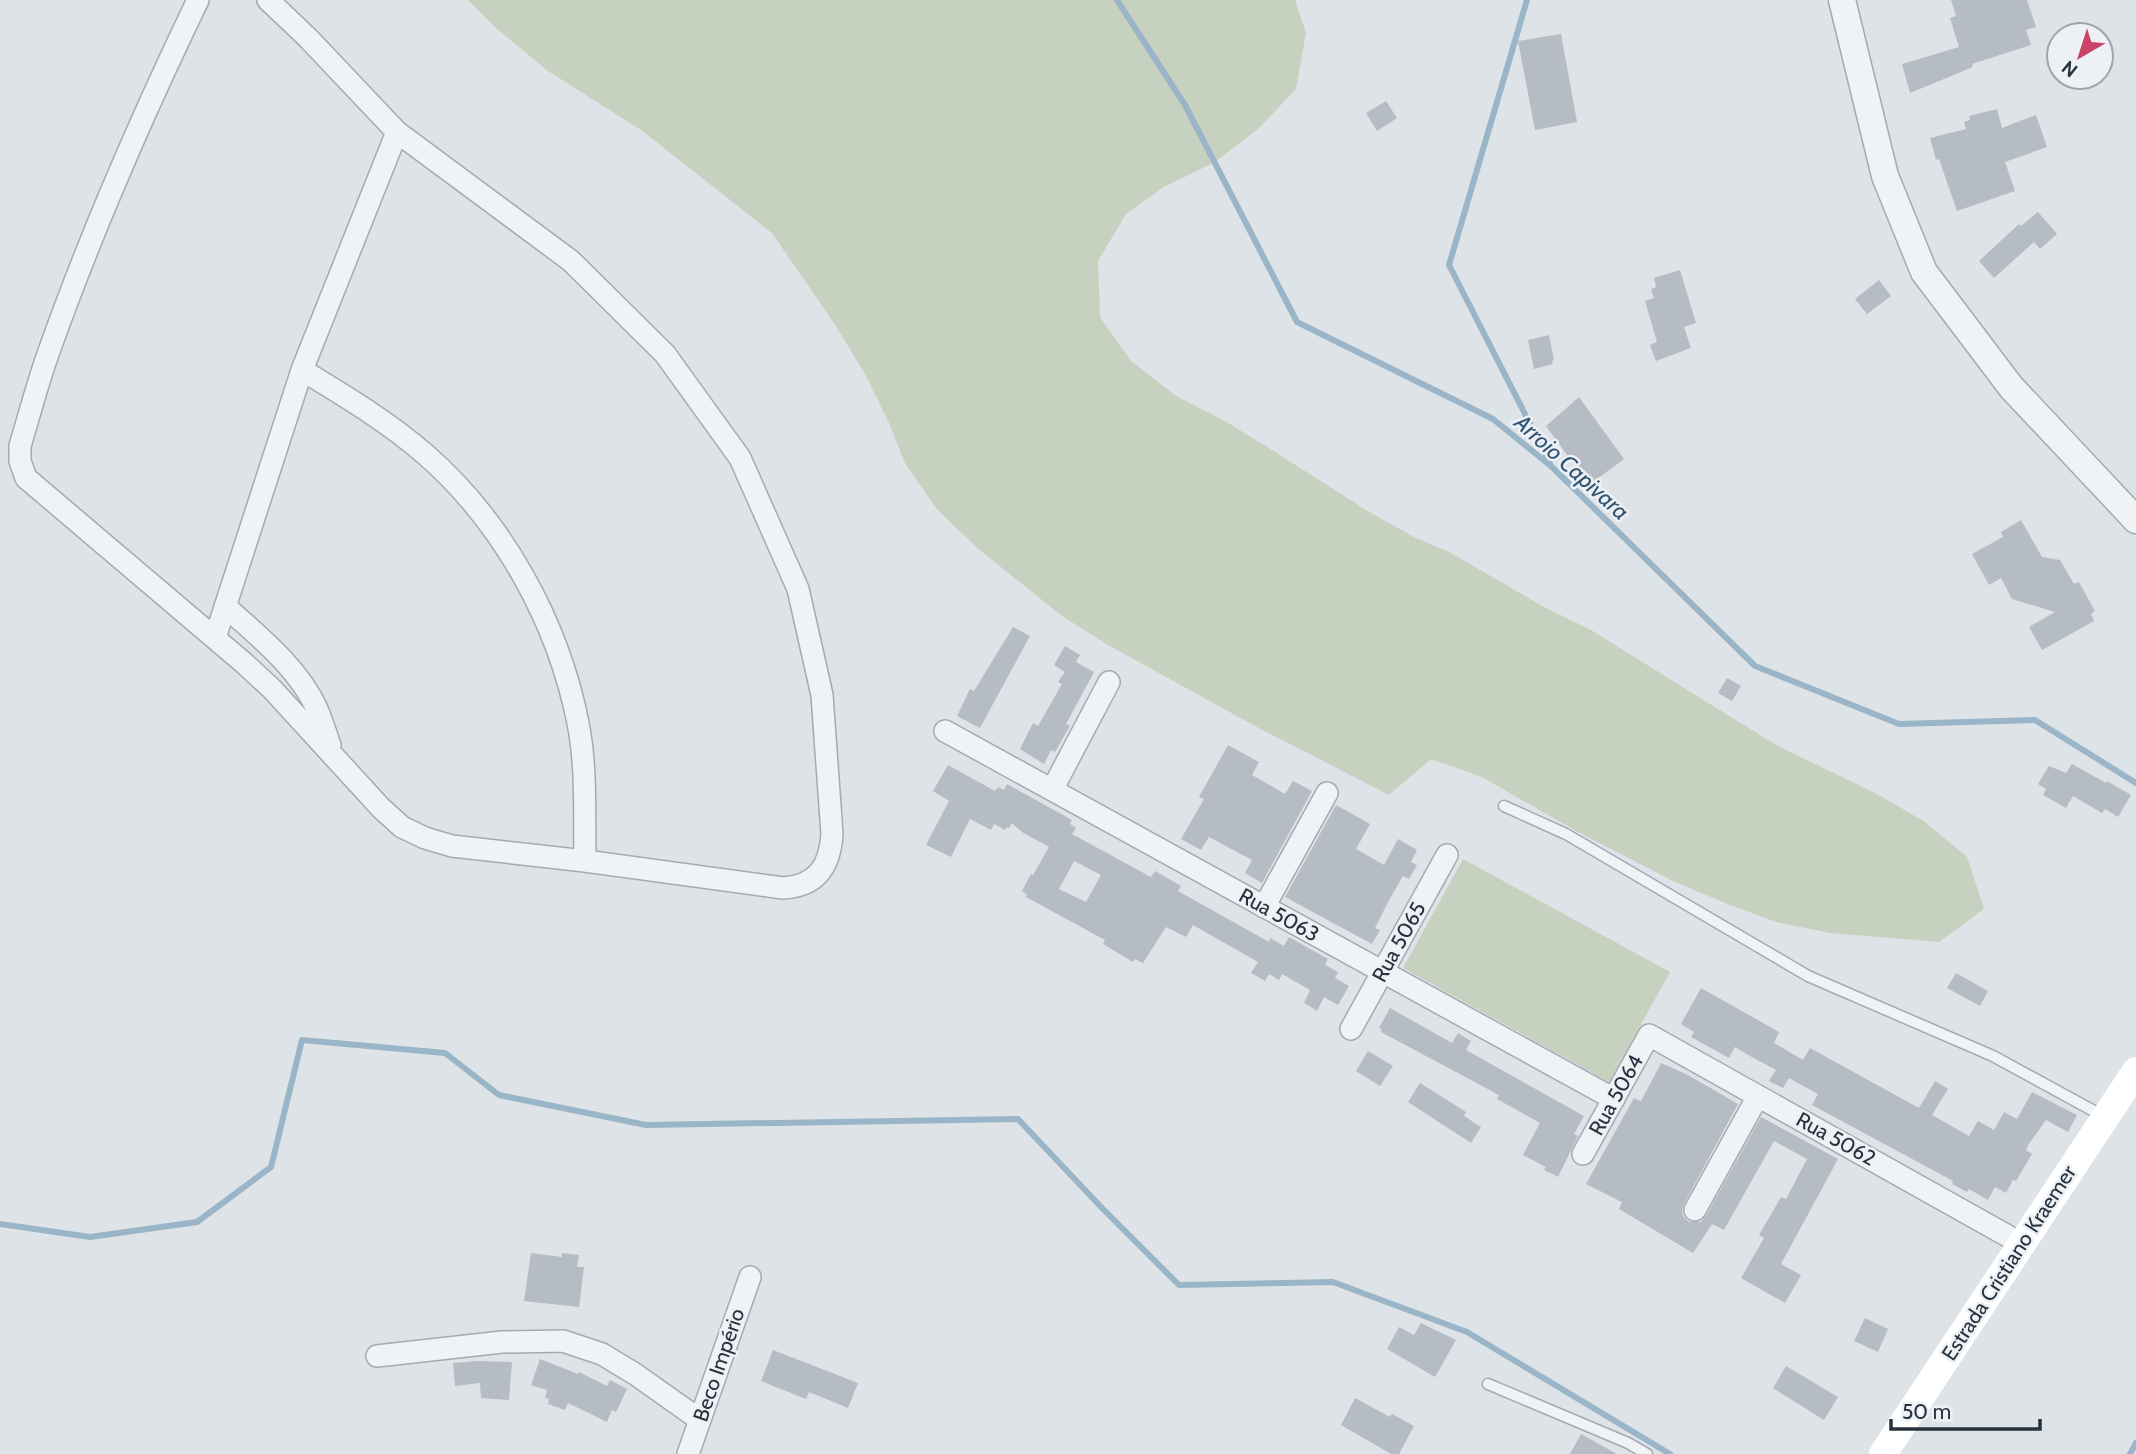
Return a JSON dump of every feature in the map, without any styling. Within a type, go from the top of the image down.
[{"type":"main road","name":"Estrada Cristiano Kraemer","points":[[1883,1454],[2136,1071]]},
{"type":"street","points":[[198,0],[132,139],[47,357],[20,446],[20,461],[26,478],[272,689],[381,808],[402,827],[425,838],[452,846],[783,888],[796,888],[807,883],[819,874],[828,861],[832,834],[822,695],[798,589],[740,458],[665,354],[571,261],[397,132],[268,0]]},
{"type":"street","points":[[1842,0],[1885,176],[1924,272],[2011,387],[2136,520]]},
{"type":"street","points":[[215,638],[302,370],[397,132]]},
{"type":"street","points":[[302,370],[391,426],[460,487],[506,549],[534,597],[569,682],[579,725],[584,781],[585,861]]},
{"type":"street","points":[[225,606],[282,659],[300,683],[316,706],[333,754]]},
{"type":"street","points":[[1052,790],[1109,682]]},
{"type":"street","name":"Rua 5063","points":[[945,731],[1614,1099]]},
{"type":"street","points":[[1264,906],[1327,793]]},
{"type":"street","name":"Rua 5065","points":[[1351,1029],[1447,855]]},
{"type":"street","name":"Rua 5064","points":[[1583,1154],[1650,1035]]},
{"type":"street","name":"Rua 5062","points":[[1650,1035],[2022,1244]]},
{"type":"street","points":[[1695,1210],[1758,1096]]},
{"type":"street","name":"Beco Império","points":[[688,1454],[750,1277]]},
{"type":"street","points":[[377,1356],[502,1342],[563,1341],[602,1354],[700,1420]]},
{"type":"lane","points":[[1504,806],[1566,834],[1808,976],[1993,1056],[2105,1117]]},
{"type":"lane","points":[[1489,1384],[1628,1443],[1647,1454]]},
{"type":"green space","points":[[468,0],[1295,0],[1306,33],[1296,89],[1259,128],[1215,162],[1164,187],[1126,214],[1098,261],[1100,317],[1131,361],[1176,396],[1225,421],[1366,510],[1591,630],[1776,745],[1877,794],[1925,822],[1967,857],[1984,909],[1939,942],[1830,933],[1776,922],[1675,882],[1578,832],[1482,777],[1431,759],[1389,795],[1255,726],[1108,645],[1062,616],[976,547],[936,508],[905,463],[865,374],[836,326],[772,233],[641,130],[548,71],[496,28]]},
{"type":"green space","points":[[1463,859],[1670,972],[1609,1082],[1403,968]]},
{"type":"building","points":[[1951,0],[2027,0],[2036,27],[2026,30],[2031,45],[1972,64],[1973,67],[1910,93],[1902,64],[1959,47],[1950,18],[1956,16]]},
{"type":"building","points":[[1561,34],[1577,122],[1535,130],[1518,41]]},
{"type":"building","points":[[1386,101],[1397,118],[1377,131],[1366,113]]},
{"type":"building","points":[[1997,109],[2002,128],[2036,115],[2047,147],[2005,162],[2015,191],[1957,211],[1930,138],[1966,129],[1964,122],[1970,120],[1969,116]]},
{"type":"building","points":[[2038,212],[2057,234],[2040,249],[2034,242],[1994,278],[1979,261],[2019,224],[2021,226]]},
{"type":"building","points":[[1680,270],[1696,323],[1684,327],[1691,348],[1656,361],[1650,345],[1657,342],[1645,301],[1654,298],[1651,289],[1656,287],[1654,278]]},
{"type":"building","points":[[1879,280],[1891,296],[1867,314],[1855,299]]},
{"type":"building","points":[[1549,335],[1553,364],[1534,369],[1528,340]]},
{"type":"building","points":[[1579,397],[1624,459],[1589,485],[1546,426]]},
{"type":"building","points":[[2021,520],[2042,557],[2060,560],[2074,584],[2079,582],[2095,611],[2091,614],[2094,621],[2042,650],[2029,627],[2055,612],[2012,599],[2001,578],[1989,585],[1972,554],[2003,537],[2001,532]]},
{"type":"building","points":[[1013,627],[1030,636],[980,728],[957,716],[970,689],[974,691]]},
{"type":"building","points":[[1065,646],[1080,655],[1076,662],[1094,672],[1066,724],[1070,726],[1055,752],[1051,750],[1044,764],[1020,749],[1033,723],[1038,726],[1062,684],[1058,682],[1065,672],[1054,665]]},
{"type":"building","points":[[1727,678],[1741,686],[1732,701],[1718,693]]},
{"type":"building","points":[[1228,745],[1259,762],[1252,775],[1285,794],[1293,781],[1312,791],[1262,883],[1245,873],[1252,860],[1209,837],[1201,850],[1181,839],[1204,799],[1199,797]]},
{"type":"building","points":[[2072,764],[2131,795],[2118,817],[2105,809],[2102,813],[2073,796],[2066,808],[2043,795],[2046,789],[2038,784],[2049,766],[2066,773]]},
{"type":"building","points":[[948,765],[995,791],[998,787],[1004,790],[1007,784],[1072,820],[1070,824],[1076,828],[1072,834],[1151,877],[1155,871],[1181,886],[1178,891],[1269,942],[1270,938],[1284,946],[1289,937],[1328,959],[1325,965],[1338,972],[1335,978],[1349,986],[1338,1005],[1324,997],[1317,1011],[1304,1003],[1310,990],[1282,974],[1279,980],[1269,974],[1265,981],[1251,973],[1258,962],[1193,925],[1186,937],[1166,927],[1143,963],[1135,959],[1133,962],[1103,944],[1105,940],[1026,897],[1022,891],[1049,847],[1022,832],[1012,823],[1005,830],[994,824],[991,830],[970,819],[951,857],[926,845],[949,801],[933,791]],"holes":[[[1074,861],[1101,875],[1086,902],[1059,889]]]},
{"type":"building","points":[[1336,805],[1370,824],[1356,849],[1384,865],[1398,839],[1417,850],[1411,862],[1417,865],[1409,879],[1403,876],[1388,902],[1375,928],[1380,930],[1372,944],[1285,897]]},
{"type":"building","points":[[1956,973],[1988,991],[1980,1006],[1947,988]]},
{"type":"building","points":[[1701,988],[1779,1032],[1774,1043],[1803,1060],[1810,1048],[1919,1108],[1935,1081],[1948,1089],[1932,1115],[1969,1136],[1978,1121],[1994,1130],[2004,1112],[2017,1119],[2032,1092],[2077,1115],[2068,1132],[2046,1120],[2028,1145],[2026,1150],[2032,1154],[2016,1181],[2013,1180],[2006,1193],[1995,1187],[1988,1200],[1969,1189],[1967,1192],[1952,1184],[1953,1181],[1812,1105],[1818,1094],[1789,1078],[1783,1088],[1769,1081],[1776,1070],[1735,1047],[1729,1058],[1691,1037],[1694,1032],[1681,1024]]},
{"type":"building","points":[[1390,1008],[1452,1043],[1458,1033],[1471,1041],[1466,1050],[1584,1116],[1574,1134],[1578,1136],[1558,1177],[1523,1155],[1540,1123],[1497,1099],[1499,1095],[1381,1032],[1379,1028]]},
{"type":"building","points":[[1368,1051],[1393,1066],[1380,1086],[1356,1071]]},
{"type":"building","points":[[1661,1063],[1738,1104],[1684,1204],[1683,1216],[1689,1222],[1701,1222],[1706,1216],[1761,1117],[1838,1159],[1781,1264],[1801,1275],[1785,1303],[1741,1278],[1764,1238],[1759,1235],[1781,1197],[1786,1199],[1807,1159],[1774,1141],[1724,1230],[1712,1224],[1693,1253],[1619,1209],[1622,1202],[1586,1184],[1634,1098],[1641,1101]]},
{"type":"building","points":[[1420,1083],[1466,1112],[1464,1116],[1481,1127],[1471,1143],[1408,1102]]},
{"type":"building","points":[[531,1253],[562,1257],[562,1253],[579,1255],[577,1267],[584,1267],[579,1307],[524,1301]]},
{"type":"building","points":[[1865,1318],[1888,1329],[1878,1352],[1854,1341]]},
{"type":"building","points":[[1421,1323],[1456,1340],[1435,1377],[1387,1349],[1399,1327],[1414,1335]]},
{"type":"building","points":[[773,1350],[858,1383],[848,1408],[809,1392],[806,1399],[761,1381]]},
{"type":"building","points":[[540,1359],[578,1374],[579,1372],[607,1386],[610,1380],[627,1389],[616,1412],[612,1410],[607,1422],[568,1403],[565,1410],[548,1404],[549,1399],[545,1398],[547,1390],[531,1385]]},
{"type":"building","points":[[512,1362],[509,1400],[481,1398],[480,1383],[455,1386],[453,1363]]},
{"type":"building","points":[[1786,1366],[1838,1397],[1824,1420],[1773,1388]]},
{"type":"building","points":[[1355,1398],[1390,1417],[1392,1414],[1414,1426],[1399,1454],[1391,1454],[1341,1425]]},
{"type":"building","points":[[1581,1434],[1617,1454],[1570,1454]]},
{"type":"waterway","name":"Arroio Capivara","points":[[1117,0],[1185,105],[1297,322],[1493,419],[1552,467],[1755,666],[1899,724],[2035,720],[2136,783]]},
{"type":"waterway","points":[[1527,0],[1449,265],[1550,463]]},
{"type":"waterway","points":[[0,1224],[90,1237],[197,1222],[271,1167],[302,1040],[445,1053],[499,1095],[646,1125],[1018,1119],[1179,1285],[1333,1282],[1467,1332],[1670,1454]]},
{"type":"waterway","points":[[2130,1454],[2136,1443]]}]
